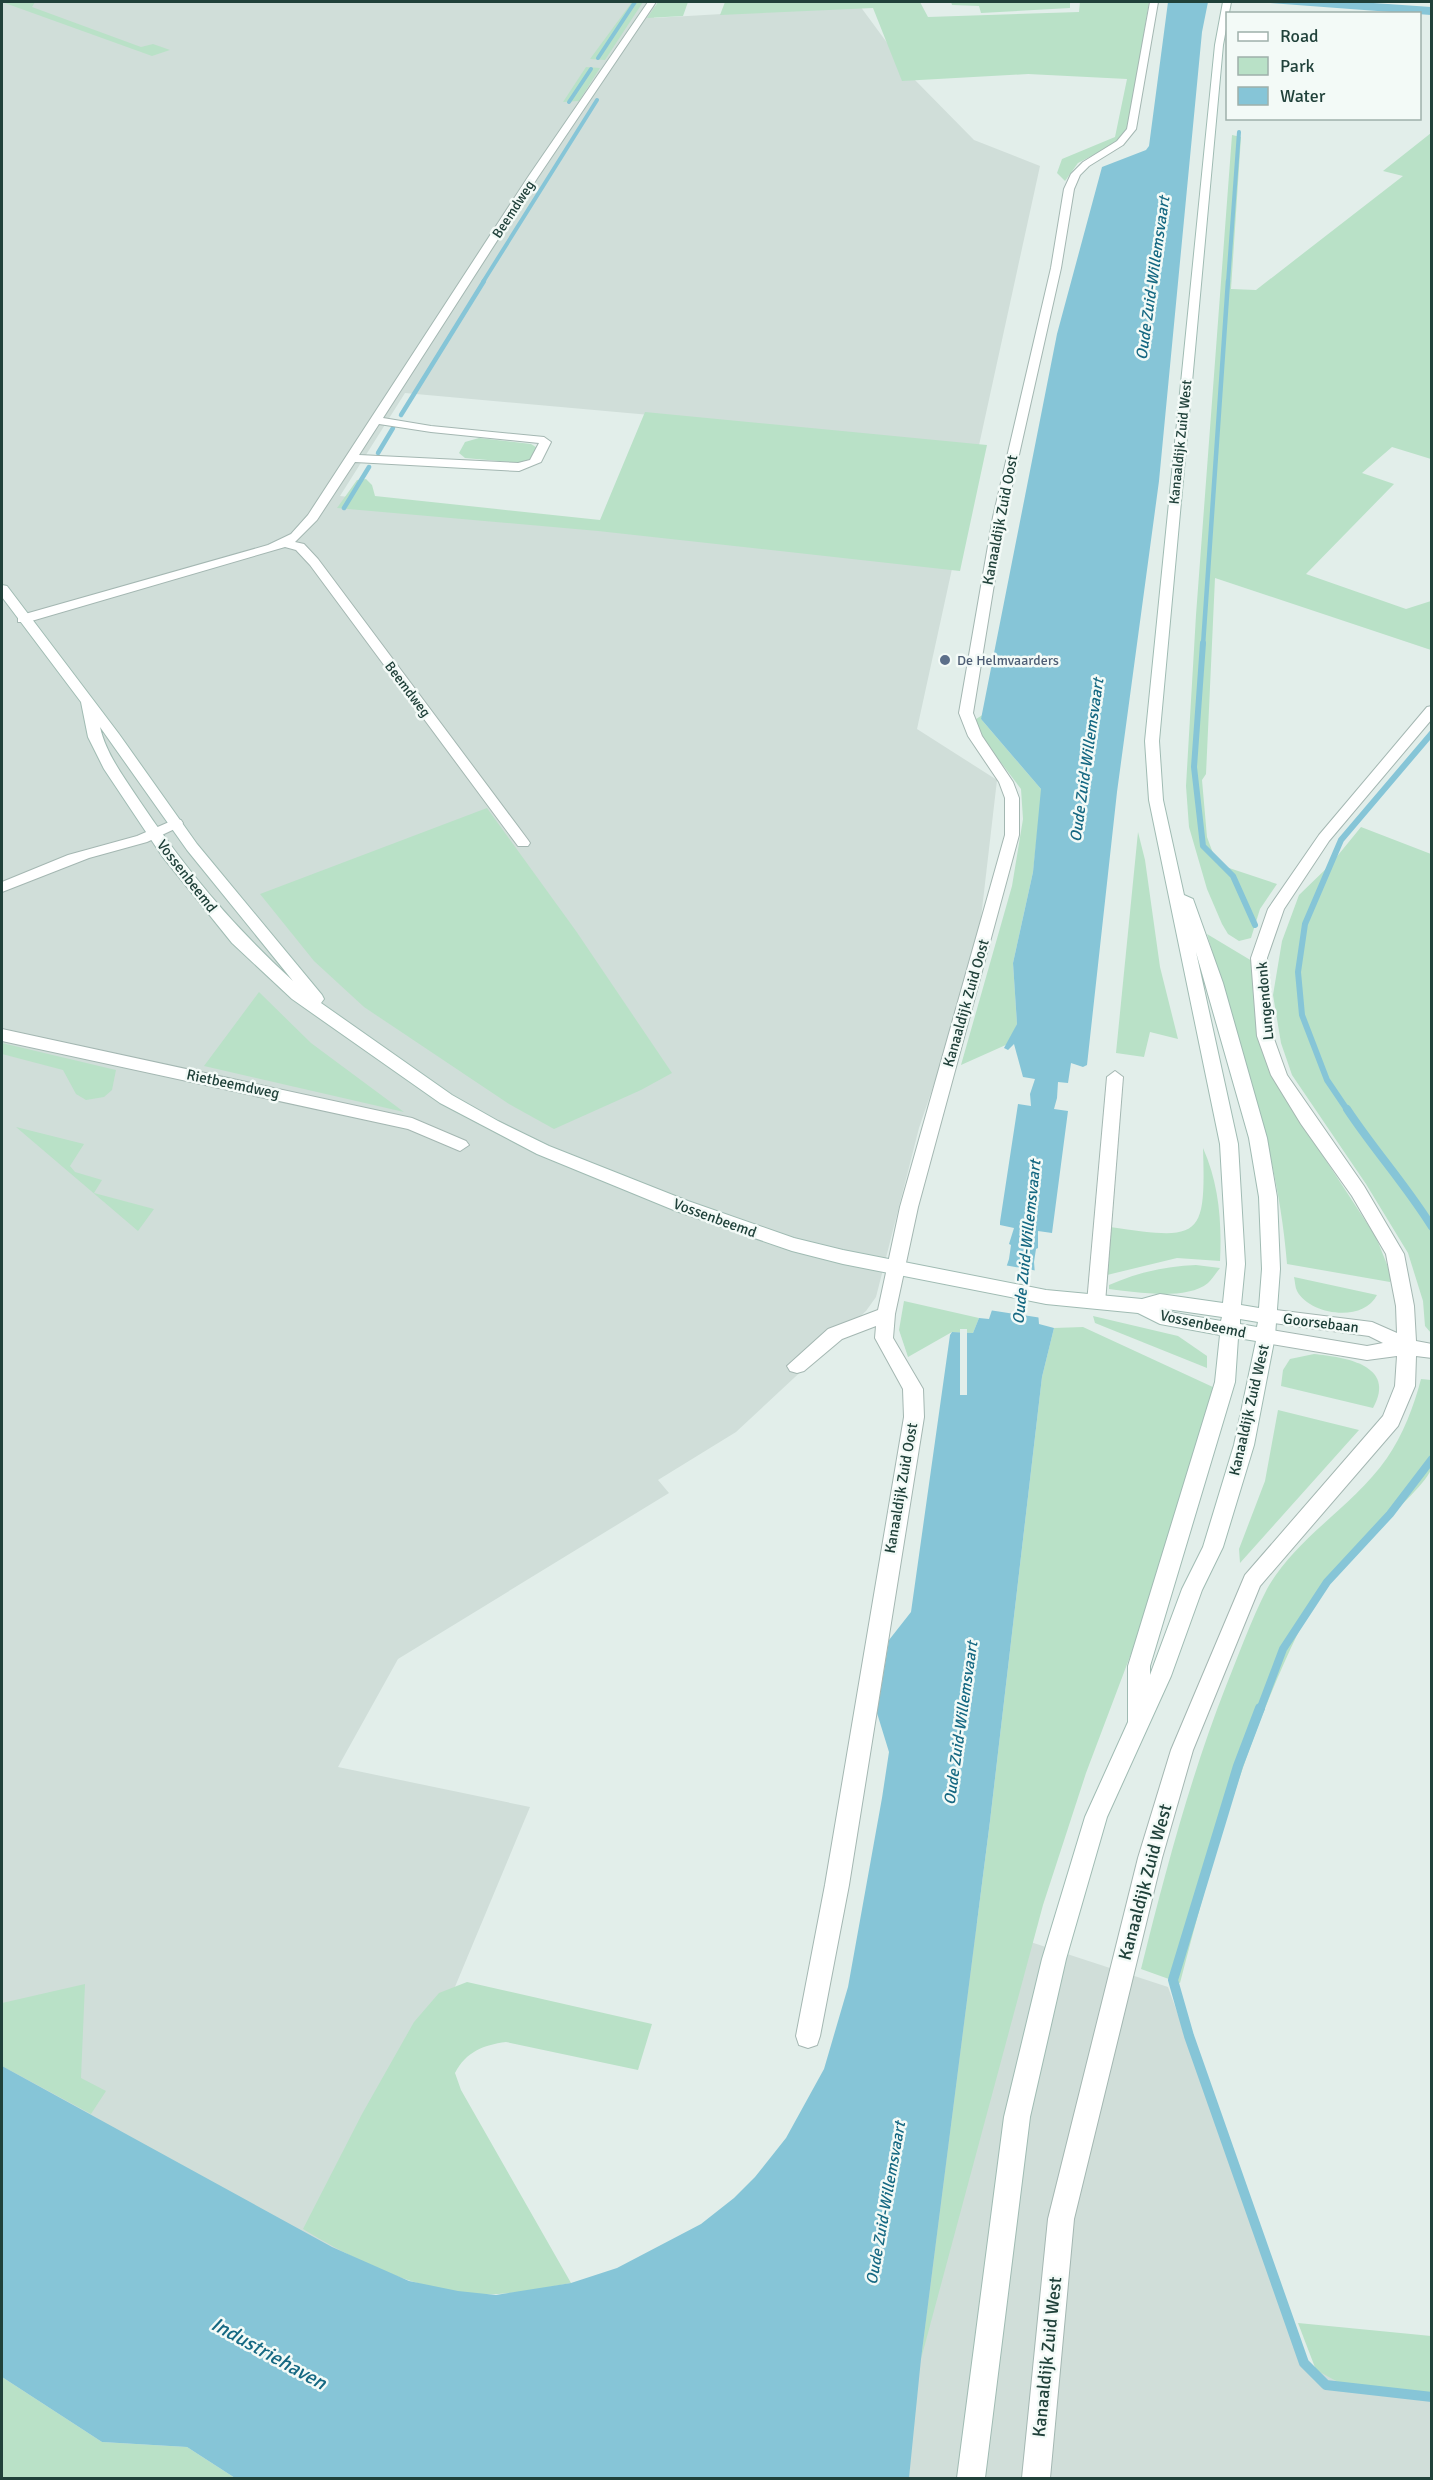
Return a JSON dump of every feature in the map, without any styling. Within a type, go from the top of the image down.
[{"type":"street","name":"Beemdweg","points":[[23,619],[286,543],[296,537],[313,517],[533,177],[652,2]]},
{"type":"street","name":"Kanaaldijk Zuid Oost","points":[[808,2037],[837,1885],[914,1417],[914,1389],[884,1338],[886,1314],[909,1207],[1012,835],[1012,798],[1006,782],[975,736],[966,713],[999,517],[1056,268],[1069,189],[1076,174],[1086,164],[1120,143],[1131,129],[1154,2]]},
{"type":"street","name":"Kanaaldijk Zuid West","points":[[1138,1720],[1139,1666],[1225,1382],[1236,1264],[1229,1144],[1187,950],[1176,881],[1156,800],[1153,721],[1219,45],[1227,2]]},
{"type":"street","points":[[352,458],[453,446],[540,439],[545,442],[545,446],[535,462],[519,467],[453,446],[377,420]]},
{"type":"street","name":"Beemdweg","points":[[286,543],[300,547],[314,562],[523,843]]},
{"type":"street","name":"Vossenbeemd","points":[[2,589],[248,917],[330,1017]]},
{"type":"street","name":"Vossenbeemd","points":[[87,704],[95,737],[111,769],[152,830],[238,939],[298,995],[446,1099],[543,1150],[735,1226],[792,1244],[895,1269],[992,1288],[1046,1297],[1142,1306],[1160,1317],[1232,1321],[1267,1326]]},
{"type":"street","name":"Lungendonk","points":[[1407,1347],[1405,1306],[1395,1254],[1358,1191],[1307,1120],[1279,1076],[1265,1036],[1259,958],[1276,909],[1324,838],[1431,710]]},
{"type":"street","points":[[2,887],[84,855],[122,847],[152,830],[176,823]]},
{"type":"street","name":"Kanaaldijk Zuid West","points":[[970,2478],[1017,2117],[1054,1959],[1096,1817],[1138,1720],[1160,1676],[1192,1589],[1213,1547],[1244,1445],[1267,1326],[1271,1269],[1268,1197],[1257,1138],[1215,983],[1193,915],[1176,881]]},
{"type":"street","name":"Rietbeemdweg","points":[[2,1035],[412,1124],[460,1145]]},
{"type":"street","points":[[1096,1303],[1115,1077]]},
{"type":"street","points":[[797,1366],[835,1334],[886,1314]]},
{"type":"street","name":"Goorsebaan","points":[[1267,1326],[1367,1353],[1407,1347],[1431,1351]]},
{"type":"street","name":"Kanaaldijk Zuid West","points":[[1036,2478],[1061,2219],[1150,1858],[1182,1750],[1252,1581],[1391,1420],[1405,1386],[1407,1347]]},
{"type":"shaded area","points":[[2,2],[655,2],[654,18],[860,6],[913,78],[974,140],[1040,166],[917,729],[997,780],[976,961],[919,1128],[876,1297],[866,1311],[736,1432],[658,1480],[669,1493],[398,1659],[338,1767],[530,1807],[321,2308],[2,2122]],"holes":[[[405,393],[650,415],[608,525],[340,496]]]},
{"type":"shaded area","points":[[914,1904],[1168,1987],[1306,2367],[1431,2385],[1431,2478],[824,2478]]},
{"type":"green space","points":[[2,2],[35,2],[32,7],[141,47],[153,44],[170,50],[152,56]]},
{"type":"green space","points":[[632,2],[643,2],[605,60],[590,59]]},
{"type":"green space","points":[[658,2],[688,2],[683,16],[647,18]]},
{"type":"green space","points":[[725,2],[920,2],[928,17],[1079,12],[1080,2],[1149,2],[1129,124],[1124,139],[1078,163],[1065,181],[1057,173],[1062,159],[1115,137],[1127,79],[1028,74],[902,81],[873,8],[720,15]]},
{"type":"green space","points":[[951,2],[1070,2],[1070,8],[981,13],[979,6],[952,5]]},
{"type":"green space","points":[[586,67],[600,68],[579,101],[563,102]]},
{"type":"green space","points":[[1431,133],[1431,459],[1392,447],[1362,473],[1394,484],[1306,574],[1406,609],[1431,601],[1431,650],[1215,578],[1206,774],[1202,780],[1207,837],[1217,864],[1277,884],[1260,909],[1251,938],[1239,941],[1228,934],[1207,889],[1189,827],[1186,786],[1196,615],[1232,135],[1241,137],[1231,289],[1256,290],[1403,176],[1383,171]]},
{"type":"green space","points":[[645,412],[987,445],[960,571],[598,531],[337,508],[357,480],[366,479],[372,485],[375,496],[600,520]]},
{"type":"green space","points":[[479,438],[531,444],[539,449],[534,460],[522,463],[465,458],[459,453],[465,442]]},
{"type":"green space","points":[[1016,549],[1076,554],[984,714]]},
{"type":"green space","points":[[984,714],[981,719],[1041,789],[1041,800],[1033,872],[1013,963],[1017,1024],[1008,1044],[961,1065],[1012,886],[1023,819],[1021,789],[980,735],[973,721]]},
{"type":"green space","points":[[487,808],[576,931],[672,1073],[641,1090],[554,1129],[509,1104],[364,1007],[314,961],[260,894]]},
{"type":"green space","points":[[1361,827],[1431,854],[1431,1333],[1425,1326],[1423,1301],[1408,1253],[1366,1184],[1292,1075],[1281,1043],[1273,995],[1282,941],[1299,895],[1330,865]]},
{"type":"green space","points":[[1138,832],[1145,860],[1160,967],[1178,1039],[1150,1032],[1144,1057],[1116,1053]]},
{"type":"green space","points":[[1207,934],[1252,961],[1256,1003],[1312,1139],[1376,1237],[1390,1272],[1390,1282],[1287,1264],[1275,1180],[1266,1138]]},
{"type":"green space","points":[[259,992],[311,1043],[404,1112],[204,1066]]},
{"type":"green space","points":[[2,1043],[116,1070],[112,1090],[104,1097],[86,1100],[76,1094],[63,1070],[2,1054]]},
{"type":"green space","points":[[16,1127],[84,1144],[70,1166],[75,1172],[102,1180],[94,1193],[154,1209],[138,1231]]},
{"type":"green space","points":[[1203,1148],[1216,1189],[1220,1261],[1177,1258],[1107,1275],[1110,1227],[1163,1233],[1180,1232],[1191,1227],[1199,1217],[1204,1178]]},
{"type":"green space","points":[[1196,1265],[1220,1268],[1208,1283],[1187,1292],[1160,1294],[1109,1289],[1109,1285],[1140,1274]]},
{"type":"green space","points":[[1294,1277],[1377,1295],[1370,1304],[1360,1310],[1337,1313],[1313,1306],[1304,1299],[1297,1291]]},
{"type":"green space","points":[[904,1301],[979,1318],[973,1333],[952,1332],[908,1357],[899,1330]]},
{"type":"green space","points":[[1093,1316],[1178,1336],[1207,1356],[1207,1368],[1095,1323]]},
{"type":"green space","points":[[1083,1327],[1215,1388],[1183,1516],[1086,1773],[1043,1905],[921,2359],[990,1821],[1042,1377],[1054,1328]]},
{"type":"green space","points":[[1314,1354],[1353,1361],[1373,1373],[1378,1382],[1379,1393],[1373,1408],[1281,1386],[1283,1370],[1290,1359]]},
{"type":"green space","points":[[1421,1379],[1431,1380],[1432,1467],[1421,1485],[1369,1536],[1336,1575],[1319,1596],[1299,1631],[1262,1716],[1231,1804],[1180,1983],[1141,1969],[1169,1862],[1201,1756],[1226,1686],[1261,1601],[1279,1570],[1293,1553],[1358,1492],[1387,1458],[1407,1420]]},
{"type":"green space","points":[[1278,1410],[1359,1430],[1240,1563],[1239,1549],[1265,1481]]},
{"type":"green space","points":[[467,1982],[652,2024],[638,2070],[506,2042],[476,2051],[464,2060],[455,2073],[461,2090],[571,2283],[498,2294],[472,2294],[447,2290],[421,2284],[371,2266],[303,2229],[362,2114],[414,2022],[439,1993]]},
{"type":"green space","points":[[85,1984],[81,2078],[106,2091],[91,2114],[2,2066],[2,2003]]},
{"type":"green space","points":[[1298,2323],[1431,2336],[1431,2401],[1351,2389],[1316,2370]]},
{"type":"green space","points":[[2,2377],[102,2442],[187,2447],[235,2478],[2,2478]]},
{"type":"water","points":[[1168,2],[1208,2],[1202,32],[1159,481],[1117,792],[1087,1065],[1083,1067],[1071,1063],[1068,1083],[1058,1082],[1054,1109],[1068,1111],[1052,1233],[1038,1231],[1038,1248],[1034,1262],[1039,1324],[1054,1328],[1042,1377],[990,1821],[921,2359],[909,2478],[235,2478],[187,2447],[102,2442],[2,2377],[2,2066],[332,2247],[409,2281],[458,2291],[496,2295],[571,2283],[617,2268],[701,2224],[734,2198],[755,2177],[786,2138],[824,2069],[848,1987],[882,1798],[889,1752],[877,1713],[889,1640],[911,1612],[950,1335],[952,1332],[973,1333],[979,1318],[989,1319],[1009,1259],[1011,1245],[1009,1244],[1014,1228],[1000,1225],[1000,1222],[1018,1104],[1031,1106],[1030,1094],[1035,1079],[1023,1077],[1014,1044],[1008,1050],[1004,1048],[1017,1024],[1013,963],[1033,872],[1041,789],[981,719],[1057,334],[1102,167],[1146,150],[1149,146]]},
{"type":"water","points":[[1257,2],[1359,2],[1431,7],[1431,15],[1421,14],[1421,12],[1391,12]]},
{"type":"pier","points":[[1004,1265],[1038,1271],[1042,1318],[989,1310]]},
{"type":"pier","points":[[960,1329],[967,1329],[967,1395],[960,1395]]},
{"type":"waterway","points":[[598,58],[635,2]]},
{"type":"waterway","points":[[569,102],[591,69]]},
{"type":"waterway","points":[[483,282],[597,100]]},
{"type":"waterway","points":[[1228,282],[1239,132]]},
{"type":"waterway","points":[[401,415],[484,281]]},
{"type":"waterway","points":[[1203,645],[1228,281]]},
{"type":"waterway","points":[[378,453],[393,428]]},
{"type":"waterway","points":[[344,508],[369,467]]},
{"type":"waterway","points":[[1203,643],[1194,767],[1203,846],[1233,876],[1255,925]]},
{"type":"waterway","points":[[1348,1111],[1327,1080],[1302,1015],[1298,972],[1305,924],[1341,840],[1432,733]]},
{"type":"waterway","points":[[1347,1109],[1432,1227]]},
{"type":"waterway","points":[[1260,1710],[1283,1649],[1327,1582],[1390,1514],[1432,1459]]},
{"type":"waterway","points":[[1260,1708],[1238,1766],[1173,1980],[1189,2036],[1304,2363],[1326,2385],[1432,2397]]},
{"type":"place","name":"De Helmvaarders","points":[[945,660]]},
{"type":"water label","name":"Oude Zuid-Willemsvaart","points":[[1152,278]]},
{"type":"water label","name":"Oude Zuid-Willemsvaart","points":[[1086,760]]},
{"type":"water label","name":"Oude Zuid-Willemsvaart","points":[[1026,1242]]},
{"type":"water label","name":"Oude Zuid-Willemsvaart","points":[[960,1723]]},
{"type":"water label","name":"Oude Zuid-Willemsvaart","points":[[885,2203]]},
{"type":"water label","name":"Industriehaven","points":[[269,2353]]}]
